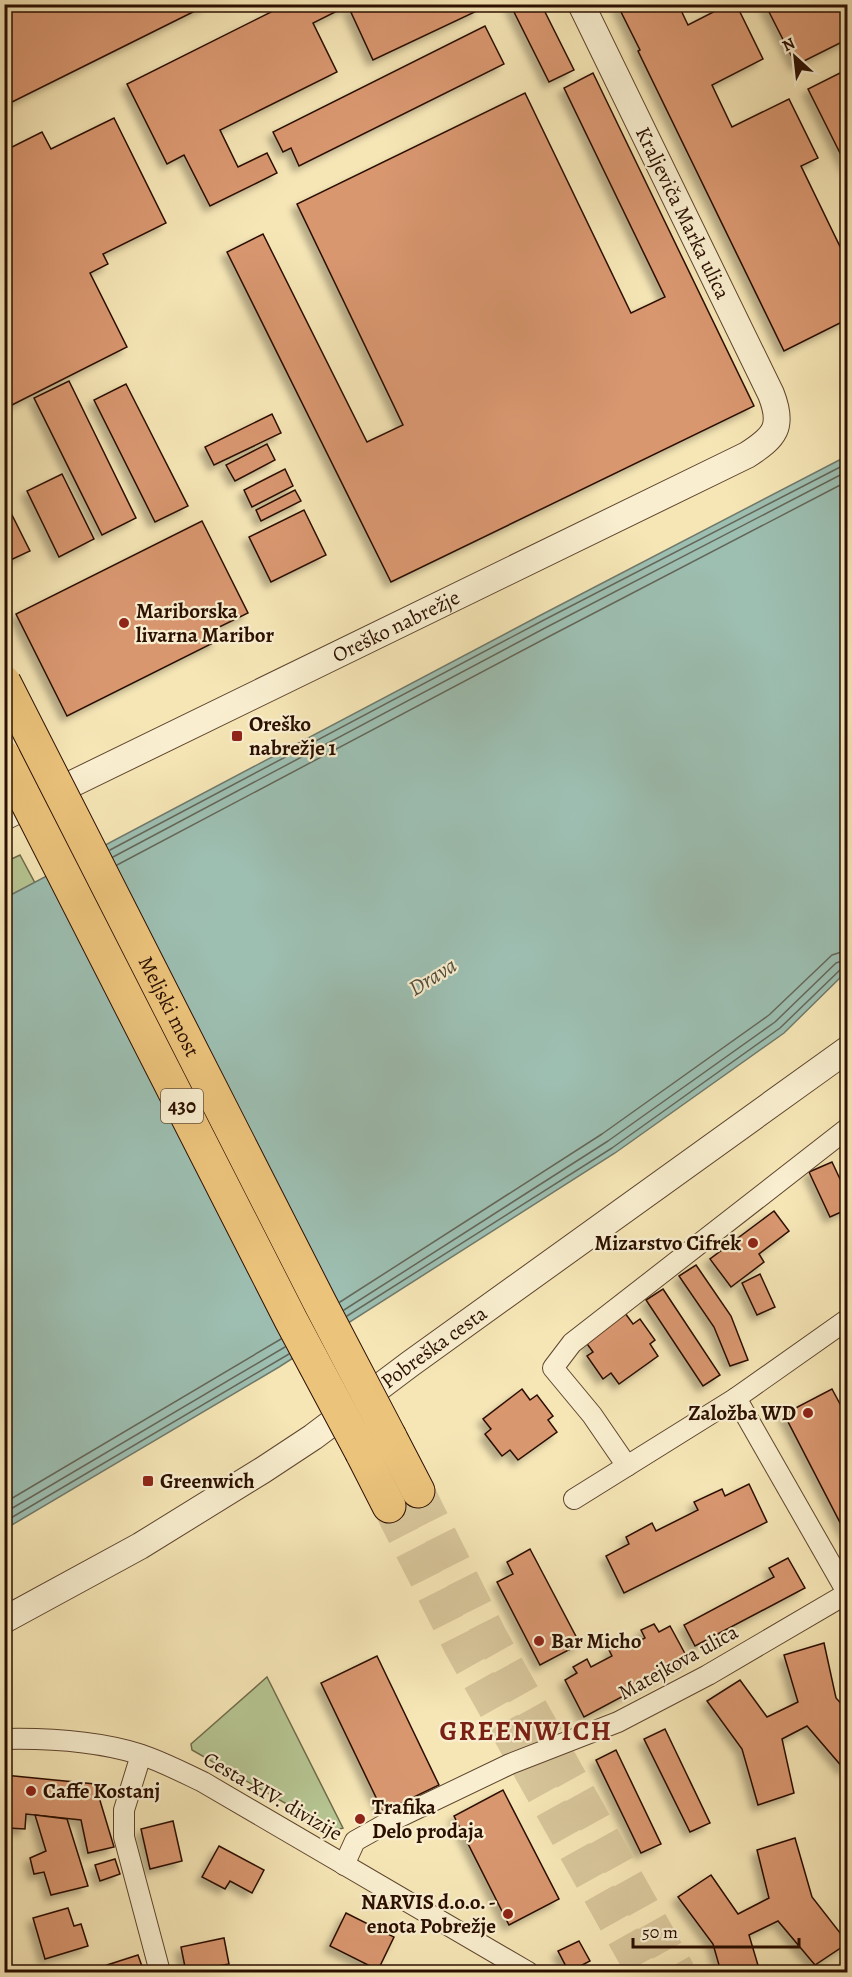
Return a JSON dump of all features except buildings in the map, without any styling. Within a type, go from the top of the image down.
[{"type":"highway","name":"Meljski most","points":[[4,682],[418,1491]]},
{"type":"highway","name":"Meljski most","points":[[4,757],[389,1506]]},
{"type":"street","name":"Kraljeviča Marka ulica","points":[[581,4],[771,394],[778,411],[777,424]]},
{"type":"street","name":"Oreško nabrežje","points":[[4,817],[747,455],[772,436],[777,424]]},
{"type":"street","name":"Meljski most","points":[[45,797],[357,1404]]},
{"type":"street","name":"Pobreška cesta","points":[[4,1620],[150,1540],[313,1437],[410,1364],[848,1049]]},
{"type":"street","points":[[627,1466],[592,1415],[553,1368],[572,1343],[848,1128]]},
{"type":"street","points":[[574,1499],[736,1398],[848,1319]]},
{"type":"street","points":[[736,1398],[847,1594]]},
{"type":"street","name":"Matejkova ulica","points":[[344,1865],[355,1841],[388,1822],[510,1764],[618,1722],[708,1675],[847,1594]]},
{"type":"street","name":"Cesta XIV. divizije","points":[[4,1739],[40,1738],[113,1747],[141,1755],[203,1782],[528,1972]]},
{"type":"street","points":[[141,1755],[123,1810],[123,1837],[160,1972]]},
{"type":"green space","points":[[20,855],[35,883],[5,898],[5,862]]},
{"type":"green space","points":[[267,1677],[343,1828],[334,1831],[192,1750],[191,1744]]},
{"type":"water","name":"Drava","points":[[847,456],[847,971],[784,1033],[615,1153],[279,1367],[5,1529],[5,898]]},
{"type":"tunnel","points":[[418,1491],[490,1635],[679,1972]]},
{"type":"tunnel","points":[[389,1506],[461,1648],[643,1972]]},
{"type":"place","name":"Mariborska livarna Maribor","points":[[124,623]]},
{"type":"place","name":"Oreško nabrežje 1","points":[[237,736]]},
{"type":"place","name":"Mizarstvo Cifrek","points":[[753,1243]]},
{"type":"place","name":"Založba WD","points":[[808,1413]]},
{"type":"place","name":"Greenwich","points":[[148,1481]]},
{"type":"place","name":"Bar Micho","points":[[539,1641]]},
{"type":"place","name":"Caffe Kostanj","points":[[31,1791]]},
{"type":"place","name":"Trafika Delo prodaja","points":[[360,1819]]},
{"type":"place","name":"NARVIS d.o.o. - enota Pobrežje","points":[[508,1914]]},
{"type":"district","name":"GREENWICH","points":[[526,1731]]}]
